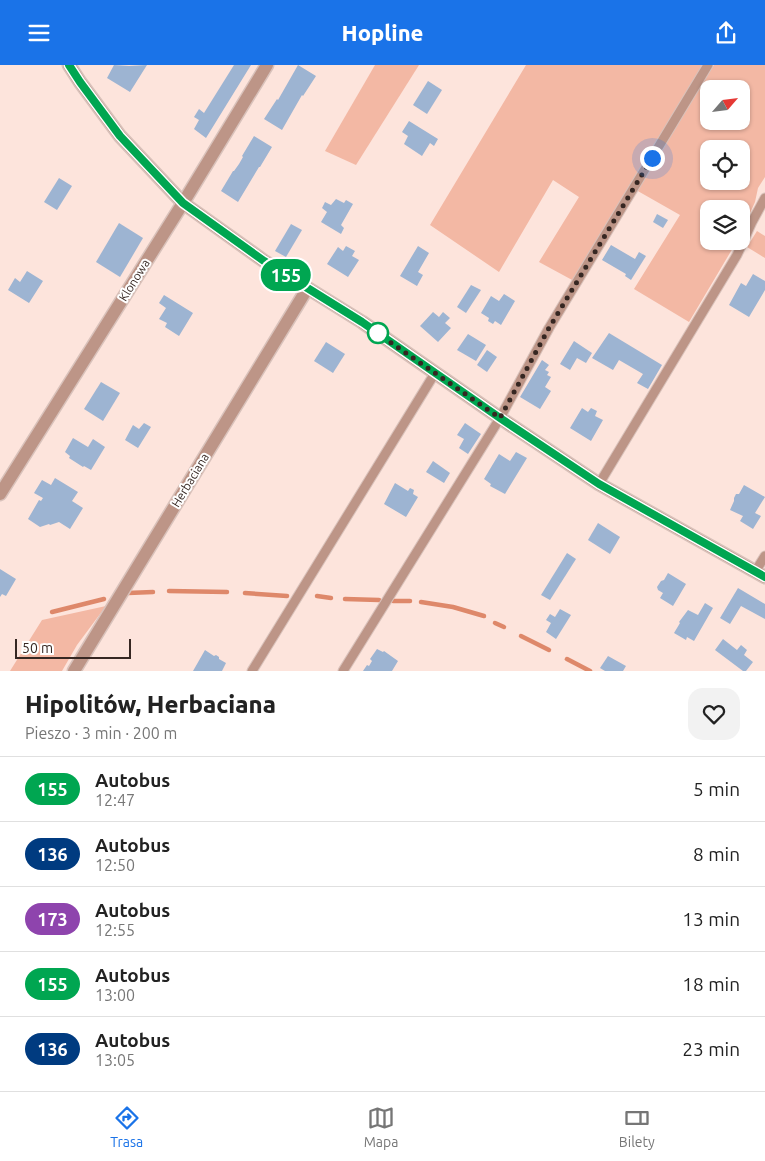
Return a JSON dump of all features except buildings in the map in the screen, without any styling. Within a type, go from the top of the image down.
[{"type":"street","points":[[69,65],[120,136],[183,203],[264,261],[362,322],[599,484],[760,575]]},
{"type":"street","name":"Klonowa","points":[[0,494],[183,203],[267,65]]},
{"type":"street","name":"Herbaciana","points":[[74,671],[307,289]]},
{"type":"lane","points":[[343,671],[500,418],[549,328],[708,65]]},
{"type":"lane","points":[[599,484],[737,255],[765,198]]},
{"type":"lane","points":[[252,671],[435,373]]},
{"type":"lane","points":[[760,575],[765,556]]},
{"type":"shaded area","points":[[375,65],[419,65],[356,165],[325,151]]},
{"type":"shaded area","points":[[526,65],[704,65],[574,281],[539,262],[579,197],[553,180],[499,272],[430,225]]},
{"type":"shaded area","points":[[714,65],[765,65],[765,177],[758,188],[750,213],[750,200],[700,200],[700,250],[732,250],[689,322],[634,289],[680,215],[636,190],[700,87],[700,130],[750,130],[750,80],[705,80]]},
{"type":"shaded area","points":[[757,231],[765,236],[765,258],[750,249],[750,242]]},
{"type":"shaded area","points":[[106,606],[77,645],[62,671],[10,671],[42,620]]},
{"type":"waterway","points":[[169,591],[227,592]]},
{"type":"waterway","points":[[128,593],[153,592]]},
{"type":"waterway","points":[[245,593],[287,596]]},
{"type":"waterway","points":[[317,596],[331,598]]},
{"type":"waterway","points":[[52,612],[104,599]]},
{"type":"waterway","points":[[345,599],[379,600]]},
{"type":"waterway","points":[[393,601],[410,601]]},
{"type":"waterway","points":[[421,602],[453,607],[484,616]]},
{"type":"waterway","points":[[495,623],[504,627]]},
{"type":"waterway","points":[[521,636],[549,650]]},
{"type":"waterway","points":[[567,659],[590,671]]},
{"type":"bus line","name":"155","points":[[69,65],[120,136],[183,203],[264,261],[362,322],[599,484],[765,577]]},
{"type":"route","points":[[378,333],[500,418],[549,328],[652,158]]}]
